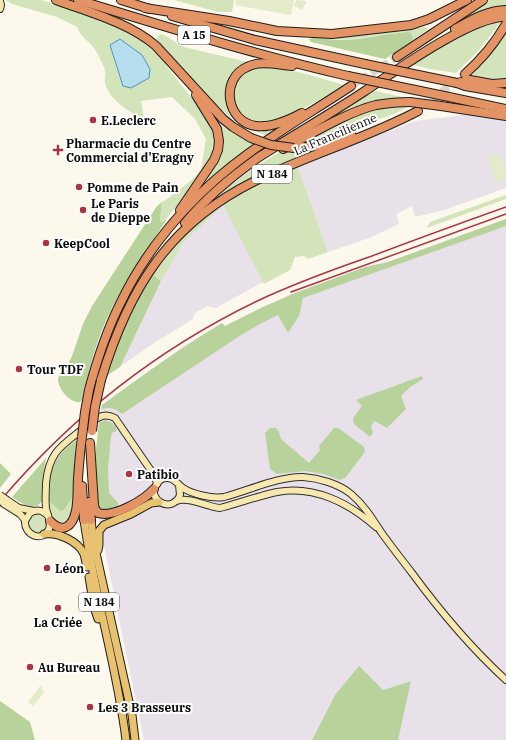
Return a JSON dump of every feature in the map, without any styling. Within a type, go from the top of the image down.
[{"type":"highway","points":[[56,0],[139,33],[156,46],[232,127],[271,146],[294,148],[318,146],[403,119]]},
{"type":"highway","name":"A 15","points":[[78,0],[189,34],[311,68],[506,109]]},
{"type":"highway","name":"A 15","points":[[121,0],[255,40],[457,83],[467,80],[506,93]]},
{"type":"highway","points":[[145,8],[229,21],[277,31],[332,34],[411,25],[429,20],[467,0]]},
{"type":"highway","points":[[397,57],[483,0]]},
{"type":"highway","points":[[158,257],[195,212],[242,169],[441,43],[506,10]]},
{"type":"highway","points":[[249,153],[283,136],[324,112],[441,37],[479,17],[497,14],[506,17]]},
{"type":"highway","points":[[506,24],[496,41],[467,80],[492,84],[506,83]]},
{"type":"highway","name":"La Francilienne","points":[[87,520],[82,483],[82,437],[85,412],[89,390],[104,340],[120,303],[135,276],[161,238],[200,195],[249,153],[351,86],[292,118],[269,125],[255,126],[247,123],[237,116],[232,108],[230,87],[235,76],[240,70],[247,66],[264,64],[311,68]]},
{"type":"highway","points":[[161,238],[214,160],[218,150],[219,141],[217,129],[199,101],[190,83]]},
{"type":"highway","points":[[226,183],[256,163],[353,114],[375,105],[392,102],[410,102],[506,116]]},
{"type":"highway","name":"La Francilienne","points":[[87,520],[90,443],[95,407],[101,380],[114,342],[128,309],[158,257],[197,218],[240,189],[267,176],[403,119],[418,111]]},
{"type":"highway","points":[[49,519],[57,527],[62,528],[68,526],[73,520],[76,506],[82,437]]},
{"type":"highway","points":[[90,443],[94,505],[95,510],[98,513],[106,514],[124,509],[147,496],[156,486]]},
{"type":"main road","points":[[97,552],[99,545],[99,531],[104,525],[131,514],[151,503],[159,502]]},
{"type":"main road","name":"N 184","points":[[87,520],[97,552],[132,715],[135,740]]},
{"type":"main road","name":"N 184","points":[[87,520],[91,566],[113,668],[126,740]]},
{"type":"main road","points":[[44,534],[55,534],[65,537],[79,547],[84,554],[94,607],[98,617],[108,663],[113,668]]},
{"type":"street","points":[[0,1],[0,9]]},
{"type":"street","points":[[45,498],[49,528],[44,534],[37,536],[30,533],[25,527],[25,520],[27,515],[42,507],[45,498],[48,468],[53,456],[61,447],[101,416],[109,416],[115,418],[156,480],[155,496],[159,502],[168,505],[176,501],[187,500],[220,508],[276,493],[294,491],[318,494],[340,502],[359,513],[382,532]]},
{"type":"street","points":[[148,467],[175,480],[179,485],[190,491],[208,497],[218,498],[279,480],[302,477],[327,482],[346,490],[371,516],[438,607],[506,680]]},
{"type":"street","points":[[156,486],[162,479],[169,478]]},
{"type":"street","points":[[176,501],[180,495],[179,485]]},
{"type":"street","points":[[340,502],[346,490]]},
{"type":"street","points":[[0,495],[4,501],[25,520]]},
{"type":"street","points":[[4,501],[35,511],[42,511],[49,519]]},
{"type":"shaded area","points":[[471,114],[506,120],[506,188],[444,210],[415,217],[412,206],[396,214],[399,222],[397,225],[369,238],[328,252],[298,167],[415,121]]},
{"type":"shaded area","points":[[223,204],[263,282],[216,308],[207,306],[195,313],[193,319],[151,345],[120,367],[151,300],[183,243]]},
{"type":"shaded area","points":[[506,219],[506,740],[394,740],[410,681],[383,690],[335,695],[312,740],[144,740],[96,507],[95,458],[102,405],[184,346],[222,323],[225,326],[295,293],[365,267],[388,262]]},
{"type":"green space","points":[[6,0],[42,0],[110,23],[131,33],[156,53],[205,115],[213,130],[215,144],[212,157],[197,180],[167,218],[162,222],[160,221],[162,202],[193,179],[201,170],[206,139],[195,119],[172,97],[141,101],[144,118],[141,119],[110,95],[105,83],[105,70],[101,60],[94,48],[78,31],[77,27],[57,17],[12,4]]},
{"type":"green space","points":[[174,0],[234,0],[232,12],[218,12]]},
{"type":"green space","points":[[236,0],[294,0],[291,15],[235,5]]},
{"type":"green space","points":[[296,0],[307,1],[302,10],[294,6]]},
{"type":"green space","points":[[489,0],[506,0],[506,6],[487,8],[458,22],[457,21]]},
{"type":"green space","points":[[500,23],[480,49],[456,73],[410,64],[476,28]]},
{"type":"green space","points":[[425,27],[428,29],[412,41],[413,39],[407,32],[349,39],[325,39],[313,37],[347,37]]},
{"type":"green space","points":[[408,32],[411,33],[413,39],[412,41],[385,59],[311,42],[309,39],[349,40]]},
{"type":"green space","points":[[506,33],[506,78],[491,79],[471,76],[483,64]]},
{"type":"green space","points":[[160,34],[184,47],[247,62],[233,73],[226,86],[226,101],[231,118],[201,90],[156,39]]},
{"type":"green space","points":[[256,67],[290,70],[344,85],[314,103],[293,113],[271,120],[253,120],[242,113],[235,101],[234,95],[237,81],[240,76]]},
{"type":"green space","points":[[371,90],[411,99],[401,99],[316,127]]},
{"type":"green space","points":[[390,106],[409,106],[386,117],[341,132],[305,141],[357,116]]},
{"type":"green space","points":[[222,126],[238,136],[256,144],[232,161],[197,192],[216,164],[220,127]]},
{"type":"green space","points":[[245,127],[275,128],[275,130],[267,136]]},
{"type":"green space","points":[[322,149],[224,194],[221,194],[250,171],[277,154],[284,152],[305,152]]},
{"type":"green space","points":[[499,153],[506,171],[506,179],[497,183],[487,158]]},
{"type":"green space","points":[[298,167],[328,252],[308,259],[304,256],[295,257],[290,270],[264,284],[223,205],[183,243],[161,281],[153,275],[179,240],[210,213],[258,183]]},
{"type":"green space","points":[[506,195],[506,199],[427,228],[430,222]]},
{"type":"green space","points":[[162,202],[160,221],[162,222],[167,219],[120,293],[104,324],[89,370],[82,400],[80,402],[76,402],[68,398],[62,391],[58,378],[72,356],[83,324],[92,306],[157,206]]},
{"type":"green space","points":[[506,219],[506,226],[303,298],[299,316],[288,333],[278,315],[238,337],[122,414],[112,408],[101,409],[102,405],[146,373],[222,323],[225,326],[295,293],[365,267],[388,262]]},
{"type":"green space","points":[[153,275],[161,281],[120,367],[108,375],[126,324]]},
{"type":"green space","points":[[422,376],[423,379],[410,387],[401,396],[406,409],[387,428],[375,421],[371,426],[373,433],[370,437],[354,424],[353,418],[362,406],[356,400]]},
{"type":"green space","points":[[105,420],[112,423],[116,427],[116,432],[113,432],[111,436],[108,469],[109,493],[118,503],[118,509],[102,510],[97,504],[95,482],[99,423]]},
{"type":"green space","points":[[270,428],[276,428],[281,439],[309,463],[320,450],[319,446],[334,428],[338,428],[363,446],[365,450],[346,477],[340,480],[323,474],[305,471],[277,474],[270,469],[265,433]]},
{"type":"green space","points":[[76,440],[73,497],[64,510],[60,511],[49,501],[51,473],[56,460],[67,447]]},
{"type":"green space","points":[[46,458],[43,478],[44,489],[40,504],[32,507],[28,506],[12,497]]},
{"type":"green space","points":[[0,463],[11,474],[0,488]]},
{"type":"green space","points":[[73,497],[69,521],[62,525],[54,521],[48,509],[49,501],[59,510],[64,510]]},
{"type":"green space","points":[[38,513],[45,516],[48,523],[45,530],[38,533],[31,530],[28,523],[31,516]]},
{"type":"green space","points":[[359,666],[383,690],[411,681],[398,740],[312,740],[335,695]]},
{"type":"green space","points":[[40,686],[42,687],[44,693],[33,706],[28,702]]},
{"type":"green space","points":[[0,701],[30,722],[35,740],[0,740]]},
{"type":"water","points":[[120,39],[142,55],[150,69],[149,78],[131,88],[123,86],[110,45]]},
{"type":"tunnel","points":[[351,86],[397,57]]},
{"type":"tunnel","points":[[423,107],[465,74]]},
{"type":"railway","points":[[0,501],[28,469],[58,439],[90,411],[157,359],[193,336],[230,315],[294,285],[506,207]]},
{"type":"railway","points":[[291,292],[506,214]]},
{"type":"place","name":"E.Leclerc","points":[[93,120]]},
{"type":"place","name":"Pharmacie du Centre Commercial d'Eragny","points":[[58,150]]},
{"type":"place","name":"Pomme de Pain","points":[[79,187]]},
{"type":"place","name":"Le Paris de Dieppe","points":[[83,210]]},
{"type":"place","name":"KeepCool","points":[[46,243]]},
{"type":"place","name":"Tour TDF","points":[[19,369]]},
{"type":"place","name":"Patibio","points":[[129,474]]},
{"type":"place","name":"Léon","points":[[47,568]]},
{"type":"place","name":"La Criée","points":[[58,608]]},
{"type":"place","name":"Au Bureau","points":[[30,667]]},
{"type":"place","name":"Les 3 Brasseurs","points":[[90,707]]}]
